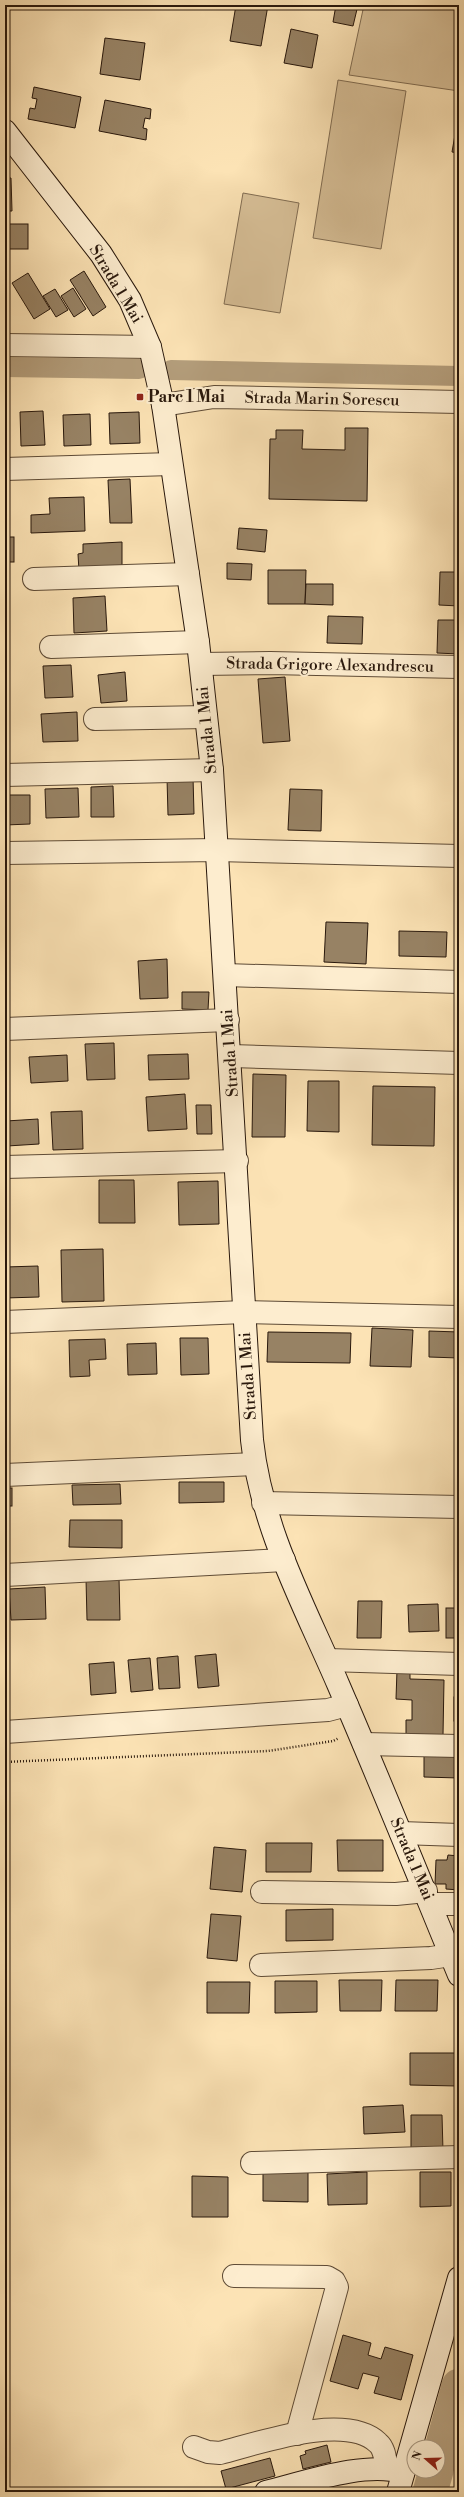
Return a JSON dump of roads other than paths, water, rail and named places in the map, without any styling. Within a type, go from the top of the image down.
[{"type":"street","name":"Strada 1 Mai","points":[[5,131],[101,254],[130,300],[150,347],[163,405],[172,464],[201,664],[212,770],[231,1056],[244,1312],[255,1464],[263,1503],[284,1560],[361,1736],[459,1975]]},
{"type":"street","points":[[5,345],[150,347]]},
{"type":"street","name":"Strada Marin Sorescu","points":[[163,405],[191,399],[214,397],[459,402]]},
{"type":"street","points":[[5,469],[172,464]]},
{"type":"street","points":[[34,579],[188,574]]},
{"type":"street","points":[[52,647],[198,642]]},
{"type":"street","name":"Strada Grigore Alexandrescu","points":[[201,664],[270,663],[459,668]]},
{"type":"street","points":[[95,719],[206,717]]},
{"type":"street","points":[[5,775],[212,770]]},
{"type":"street","points":[[5,853],[217,850],[459,856]]},
{"type":"street","points":[[225,976],[459,982]]},
{"type":"street","points":[[5,1029],[228,1020]]},
{"type":"street","points":[[231,1056],[459,1063]]},
{"type":"street","points":[[5,1167],[237,1161]]},
{"type":"street","points":[[5,1322],[244,1312],[459,1317]]},
{"type":"street","points":[[5,1475],[255,1464]]},
{"type":"street","points":[[263,1503],[459,1507]]},
{"type":"street","points":[[5,1575],[284,1560]]},
{"type":"street","points":[[328,1660],[459,1664]]},
{"type":"street","points":[[5,1732],[328,1710],[347,1705]]},
{"type":"street","points":[[361,1736],[459,1746]]},
{"type":"street","points":[[401,1833],[459,1835]]},
{"type":"street","points":[[262,1892],[396,1894],[428,1897],[459,1904]]},
{"type":"street","points":[[261,1965],[431,1958],[451,1955]]},
{"type":"street","points":[[252,2163],[459,2157]]},
{"type":"street","points":[[234,2276],[327,2277],[334,2281],[337,2287],[297,2434]]},
{"type":"street","points":[[396,2478],[459,2278]]},
{"type":"street","points":[[194,2447],[208,2452],[220,2453],[297,2434],[337,2428],[353,2430],[368,2436],[379,2444],[396,2478]]},
{"type":"street","points":[[266,2492],[367,2469],[396,2478]]},
{"type":"waterway","points":[[5,367],[139,369]]},
{"type":"waterway","points":[[171,370],[459,376]]},
{"type":"waterway","points":[[445,2439],[459,2386]]},
{"type":"waterway","points":[[430,2492],[434,2479]]},
{"type":"place","name":"Parc 1 Mai","points":[[140,397]]}]
